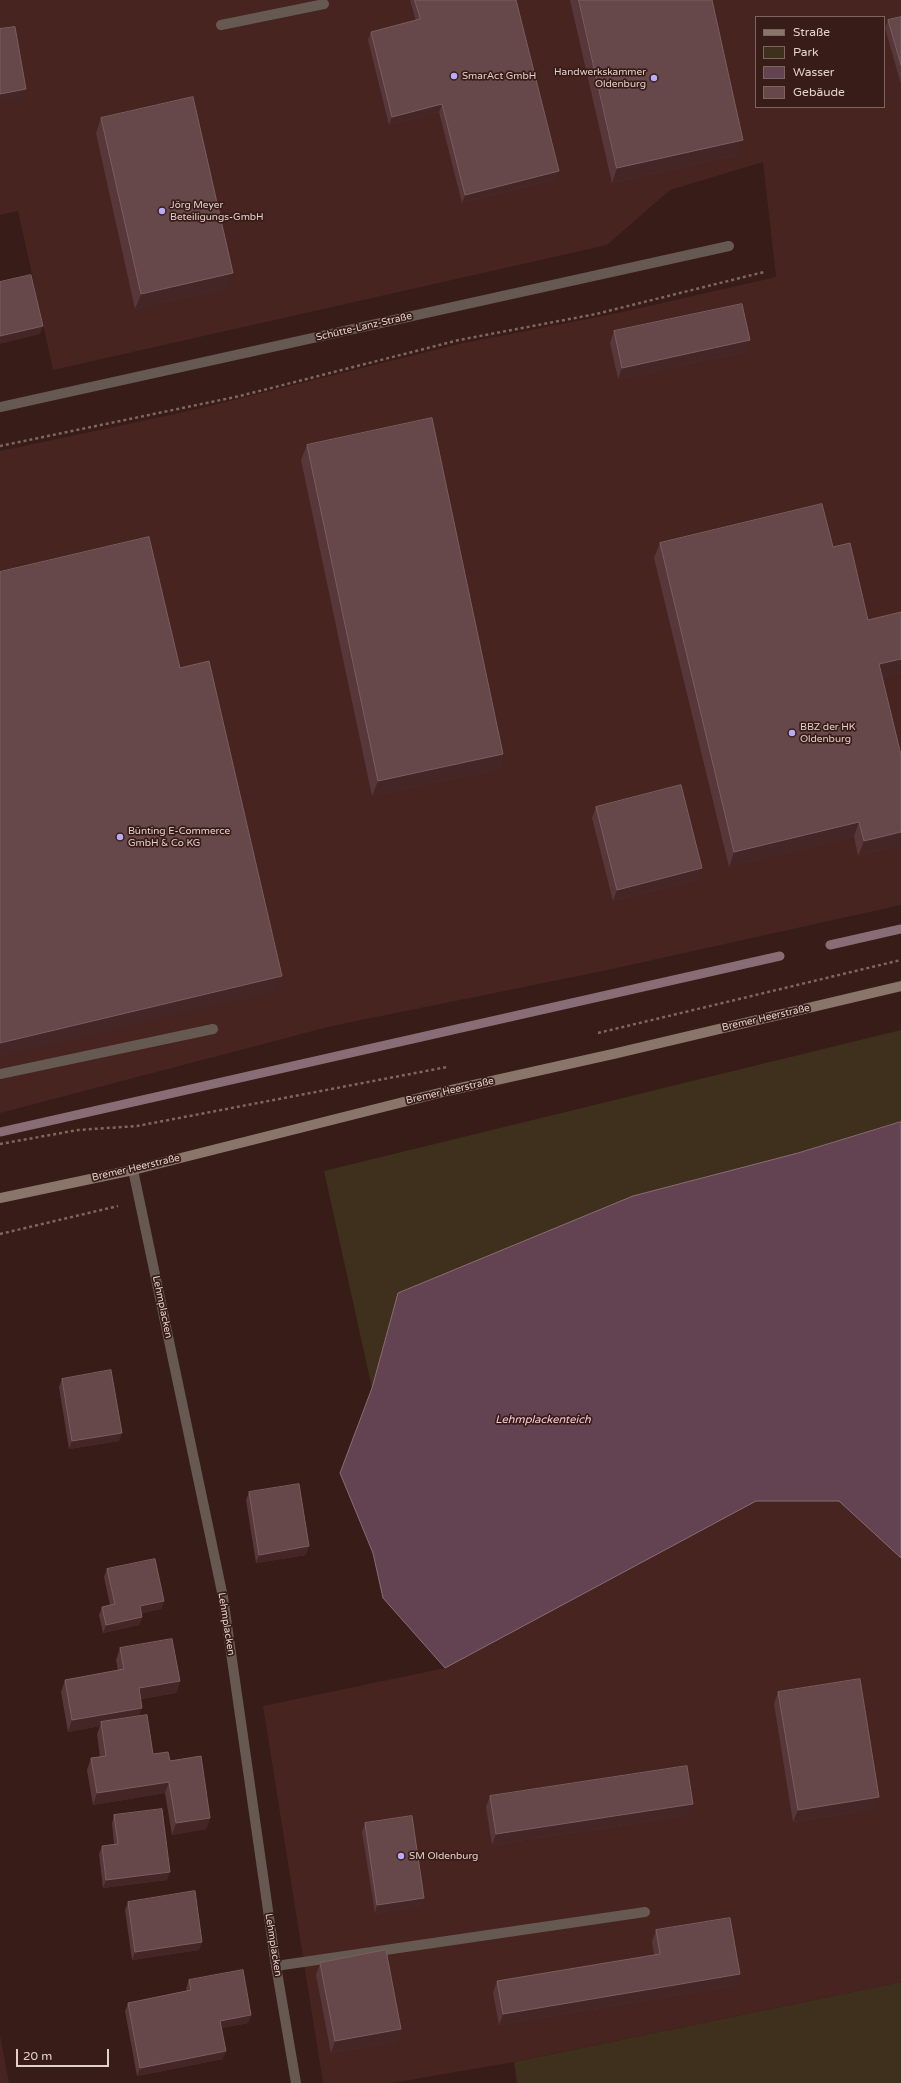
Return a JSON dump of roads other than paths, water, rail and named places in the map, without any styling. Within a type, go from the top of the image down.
[{"type":"main road","name":"Bremer Heerstraße","points":[[0,1198],[133,1170],[447,1091],[613,1054],[901,986]]},
{"type":"street","points":[[221,25],[324,4]]},
{"type":"street","name":"Schütte-Lanz-Straße","points":[[0,407],[729,246]]},
{"type":"street","points":[[0,1074],[213,1029]]},
{"type":"street","name":"Lehmplacken","points":[[133,1170],[223,1597],[276,1966],[296,2083]]},
{"type":"street","points":[[276,1966],[645,1912]]},
{"type":"water","name":"Lehmplackenteich","points":[[901,1122],[901,1558],[839,1501],[756,1501],[445,1668],[383,1598],[373,1553],[340,1473],[372,1388],[398,1293],[633,1196],[798,1153]]},
{"type":"waterway","points":[[830,945],[901,929]]},
{"type":"waterway","points":[[0,1132],[780,956]]},
{"type":"place","name":"SmarAct GmbH","points":[[454,76]]},
{"type":"place","name":"Handwerkskammer Oldenburg","points":[[654,78]]},
{"type":"place","name":"Jörg Meyer Beteiligungs-GmbH","points":[[162,211]]},
{"type":"place","name":"BBZ der HK Oldenburg","points":[[792,733]]},
{"type":"place","name":"Bünting E-Commerce GmbH & Co KG","points":[[120,837]]},
{"type":"place","name":"SM Oldenburg","points":[[401,1856]]}]
